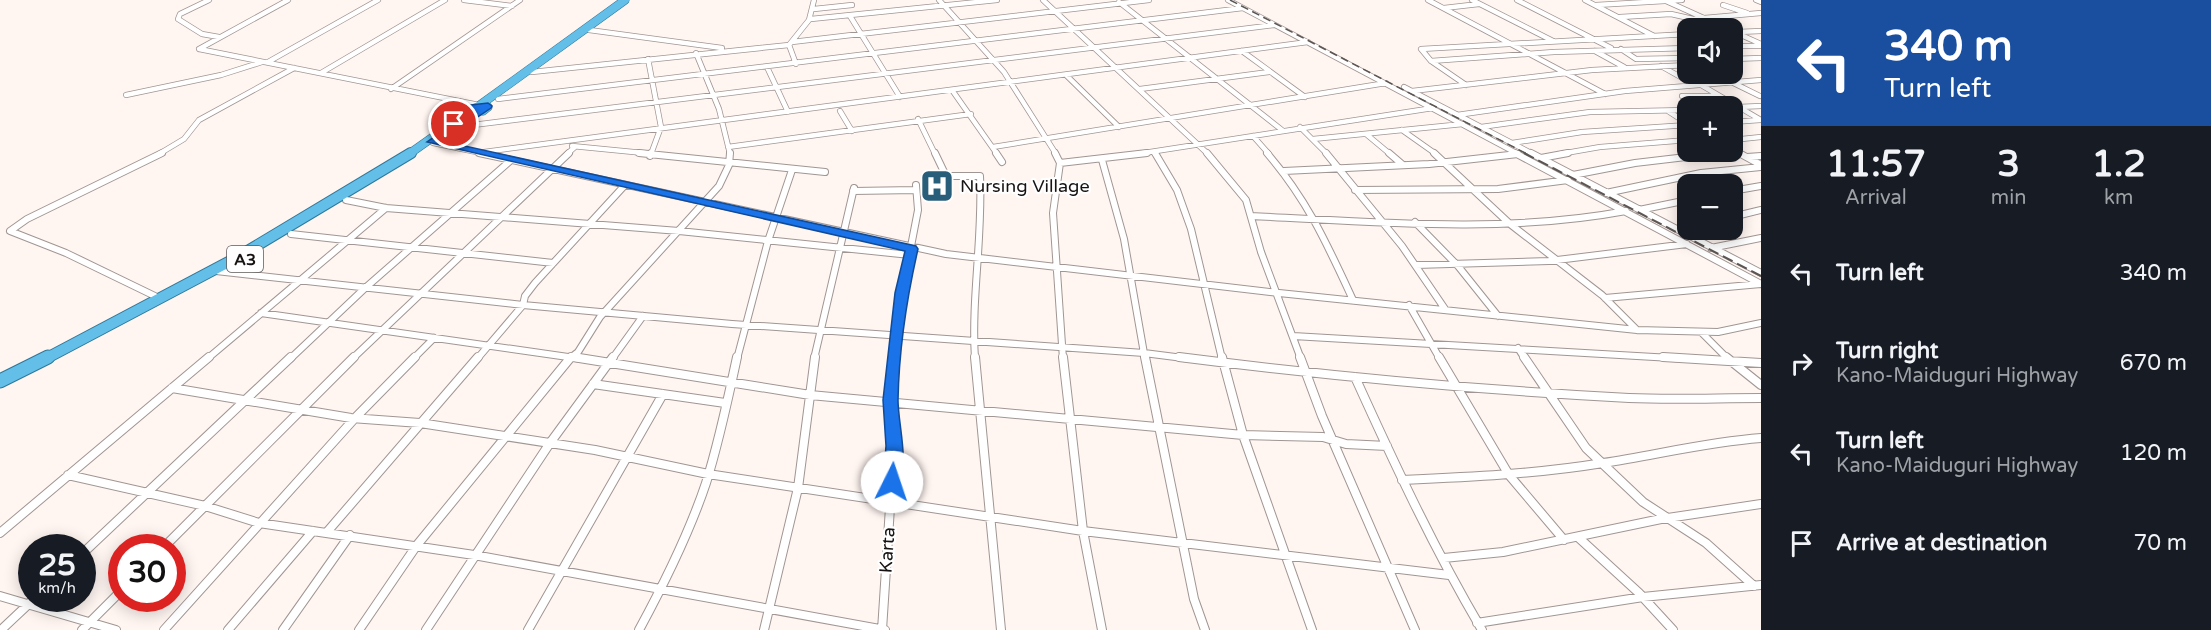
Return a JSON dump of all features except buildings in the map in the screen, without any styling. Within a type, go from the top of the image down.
[{"type":"highway","name":"A3","points":[[0,381],[220,271],[354,191],[479,107],[625,0]]},
{"type":"highway","name":"A3","points":[[0,387],[291,234],[457,127],[479,107],[498,99],[630,0]]},
{"type":"street","points":[[209,0],[180,14],[178,19],[201,34],[219,37]]},
{"type":"street","points":[[288,0],[199,49],[479,107]]},
{"type":"street","points":[[126,95],[221,75],[266,62],[378,0]]},
{"type":"street","points":[[321,73],[445,0]]},
{"type":"street","points":[[464,0],[512,6]]},
{"type":"street","points":[[391,88],[520,0]]},
{"type":"street","points":[[790,43],[800,35],[811,20],[814,0]]},
{"type":"street","points":[[901,0],[906,9]]},
{"type":"street","points":[[811,20],[942,3],[997,0]]},
{"type":"street","points":[[1042,0],[1199,143],[1239,188],[1333,441],[1415,630]]},
{"type":"street","points":[[532,72],[1149,0]]},
{"type":"street","points":[[1228,0],[1519,154],[1606,193],[1677,229]]},
{"type":"street","points":[[1236,0],[1512,143],[1626,211],[1761,284]]},
{"type":"street","points":[[1428,0],[1605,94]]},
{"type":"street","points":[[1472,0],[1554,41]]},
{"type":"street","points":[[1517,0],[1636,59]]},
{"type":"street","points":[[1585,0],[1654,36]]},
{"type":"street","points":[[1596,5],[1682,0]]},
{"type":"street","points":[[1756,0],[1761,2]]},
{"type":"street","points":[[1665,1],[1702,18]]},
{"type":"street","points":[[1118,2],[1282,130]]},
{"type":"street","points":[[814,9],[851,3],[853,16],[861,34],[900,97]]},
{"type":"street","points":[[942,3],[994,60],[1011,83],[1047,138],[1060,163],[1053,213],[1062,347],[1083,531],[1102,630]]},
{"type":"street","points":[[1444,8],[1479,4]]},
{"type":"street","points":[[1723,5],[1749,14]]},
{"type":"street","points":[[498,99],[1243,8]]},
{"type":"street","points":[[1620,17],[1671,14],[1702,18],[1761,13]]},
{"type":"street","points":[[457,127],[1275,25]]},
{"type":"street","points":[[589,30],[734,49]]},
{"type":"street","points":[[1743,32],[1761,31]]},
{"type":"street","points":[[1466,85],[1431,61],[1421,49],[1677,35]]},
{"type":"street","points":[[1743,37],[1761,45]]},
{"type":"street","points":[[478,153],[1308,42]]},
{"type":"street","points":[[790,43],[796,64]]},
{"type":"street","points":[[1743,46],[1761,45]]},
{"type":"street","points":[[1431,61],[1594,50],[1677,48]]},
{"type":"street","points":[[1594,50],[1626,69]]},
{"type":"street","points":[[1242,51],[1305,97]]},
{"type":"street","points":[[359,630],[417,545],[505,436],[570,358],[578,352],[606,312],[718,186],[729,164],[728,147],[714,96],[696,53]]},
{"type":"street","points":[[648,58],[662,127],[650,156]]},
{"type":"street","points":[[1625,60],[1677,58]]},
{"type":"street","points":[[1743,59],[1761,58]]},
{"type":"street","points":[[1650,59],[1677,74]]},
{"type":"street","points":[[1412,91],[1566,73],[1677,65]]},
{"type":"street","points":[[767,67],[788,112]]},
{"type":"street","points":[[163,299],[66,253],[10,231],[27,219],[155,157],[184,139],[199,120],[294,68]]},
{"type":"street","points":[[1140,89],[1269,72]]},
{"type":"street","points":[[1066,75],[1119,127]]},
{"type":"street","points":[[1743,82],[1761,80]]},
{"type":"street","points":[[993,147],[1386,83]]},
{"type":"street","points":[[1457,115],[1696,84],[1720,96]]},
{"type":"street","points":[[1736,84],[1760,96]]},
{"type":"street","points":[[952,90],[971,114],[1002,162]]},
{"type":"street","points":[[1743,107],[1761,106]]},
{"type":"street","points":[[1060,163],[1102,160],[1300,127],[1433,108]]},
{"type":"street","points":[[840,111],[852,131]]},
{"type":"street","points":[[1668,111],[1677,117]]},
{"type":"street","points":[[1480,127],[1590,112],[1677,111]]},
{"type":"street","points":[[1743,111],[1761,120]]},
{"type":"street","points":[[728,147],[971,114]]},
{"type":"street","points":[[918,120],[946,177],[980,176],[982,219],[975,340],[989,517],[1001,630]]},
{"type":"street","points":[[1743,121],[1761,120]]},
{"type":"street","points":[[1313,138],[1463,124]]},
{"type":"street","points":[[1512,143],[1582,132],[1677,125]]},
{"type":"street","points":[[1300,127],[1340,167],[1355,190],[1416,265],[1445,309]]},
{"type":"street","points":[[1402,130],[1446,162],[1510,224],[1605,298],[1637,330]]},
{"type":"street","points":[[1366,134],[1403,165]]},
{"type":"street","points":[[1252,136],[1284,171],[1315,219],[1353,300]]},
{"type":"street","points":[[1743,139],[1761,138]]},
{"type":"street","points":[[1541,159],[1600,147],[1677,141]]},
{"type":"street","points":[[433,142],[845,234],[911,252]]},
{"type":"street","points":[[561,142],[575,147],[650,156],[825,172]]},
{"type":"street","points":[[177,534],[420,293],[575,147]]},
{"type":"street","points":[[1154,152],[1177,190],[1191,229],[1203,284],[1243,435],[1312,630]]},
{"type":"street","points":[[1284,171],[1446,162],[1519,154]]},
{"type":"street","points":[[1743,155],[1761,166]]},
{"type":"street","points":[[1747,157],[1761,156]]},
{"type":"street","points":[[1355,190],[1498,189],[1677,157]]},
{"type":"street","points":[[96,541],[243,400],[510,160]]},
{"type":"street","points":[[1102,160],[1117,210],[1157,427],[1182,545],[1194,599],[1205,630]]},
{"type":"street","points":[[1606,193],[1701,174],[1761,166]]},
{"type":"street","points":[[639,630],[683,546],[708,474],[729,384],[768,239],[792,170]]},
{"type":"street","points":[[327,532],[523,305],[525,296],[625,185]]},
{"type":"street","points":[[1743,189],[1761,186]]},
{"type":"street","name":"Karta","points":[[845,234],[853,189],[916,187],[918,210],[896,335],[891,400],[894,446],[883,630]]},
{"type":"street","points":[[346,200],[386,208],[979,258],[1279,293],[1637,330],[1701,332],[1761,323]]},
{"type":"street","points":[[1639,210],[1677,202]]},
{"type":"street","points":[[0,533],[386,208]]},
{"type":"street","points":[[1743,214],[1761,210]]},
{"type":"street","points":[[1251,216],[1381,222],[1510,224],[1573,221],[1626,211]]},
{"type":"street","points":[[1415,222],[1458,266],[1498,316]]},
{"type":"street","points":[[291,234],[345,242],[554,263]]},
{"type":"street","points":[[764,630],[798,488],[821,329],[845,234]]},
{"type":"street","points":[[1712,248],[1761,238]]},
{"type":"street","points":[[1697,240],[1759,270]]},
{"type":"street","points":[[1416,265],[1458,266],[1556,260],[1687,244]]},
{"type":"street","points":[[220,271],[364,289],[523,305],[745,325],[1144,352],[1223,363],[1455,386],[1631,398],[1761,398]]},
{"type":"street","points":[[1605,298],[1761,284]]},
{"type":"street","points":[[1409,305],[1509,475],[1564,540]]},
{"type":"street","points":[[261,313],[489,344],[729,384],[810,395],[891,400],[1072,420],[1243,435],[1323,437],[1333,441],[1387,446]]},
{"type":"street","points":[[426,630],[550,443],[643,316]]},
{"type":"street","points":[[1701,332],[1730,361],[1761,385]]},
{"type":"street","points":[[1293,336],[1761,363]]},
{"type":"street","points":[[164,630],[355,418],[434,338]]},
{"type":"street","points":[[1518,348],[1586,448],[1643,502],[1706,543],[1757,586]]},
{"type":"street","points":[[1354,377],[1402,480],[1444,558],[1449,575],[1480,626],[1643,597],[1757,586]]},
{"type":"street","points":[[593,384],[725,403]]},
{"type":"street","points":[[172,388],[355,418],[420,423],[550,443],[708,474],[1083,531],[1182,545],[1387,566],[1449,575]]},
{"type":"street","points":[[528,630],[663,394]]},
{"type":"street","points":[[1402,480],[1509,475],[1603,464],[1682,447],[1761,438]]},
{"type":"street","points":[[68,476],[205,506],[259,523],[417,545],[883,630]]},
{"type":"street","points":[[1444,558],[1474,557],[1579,538],[1705,510],[1761,504]]},
{"type":"street","points":[[228,630],[313,531]]},
{"type":"street","points":[[283,630],[350,535]]},
{"type":"street","points":[[1579,538],[1643,597],[1673,630]]},
{"type":"street","points":[[0,596],[18,599]]},
{"type":"street","points":[[82,630],[108,604]]},
{"type":"street","points":[[1,630],[20,612]]},
{"type":"street","points":[[64,612],[116,630]]},
{"type":"railway","points":[[1230,0],[1527,154]]},
{"type":"railway","points":[[1524,153],[1761,276]]},
{"type":"place","name":"Nursing Village","points":[[937,186]]},
{"type":"route","points":[[454,124],[475,107],[488,106],[433,142],[912,249],[896,335],[891,400],[894,446],[892,482]]}]
